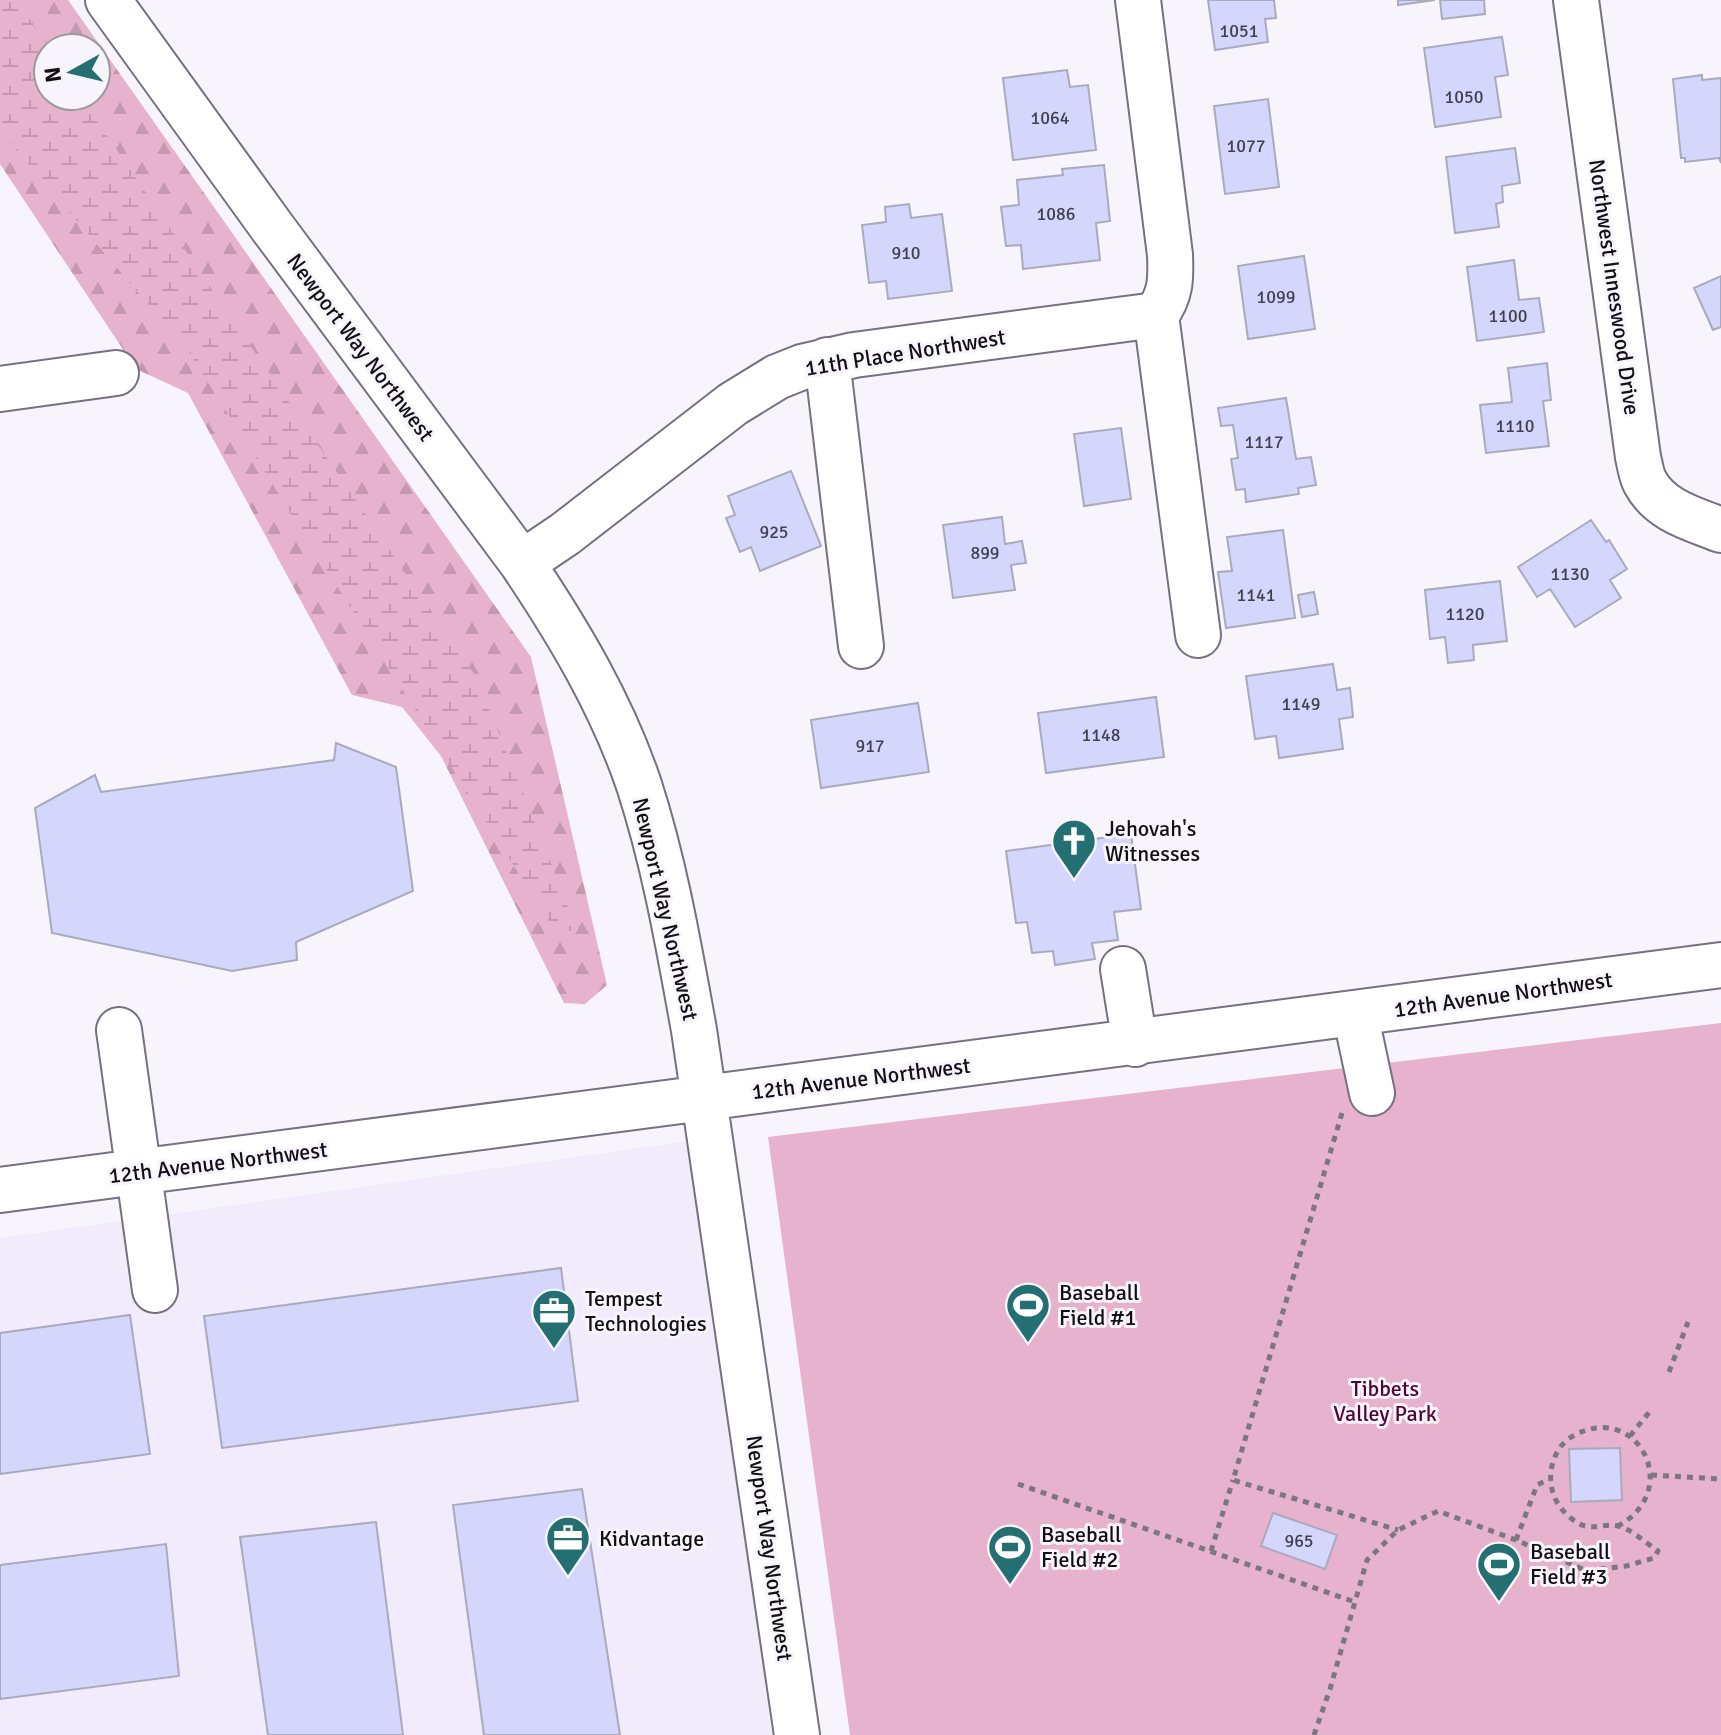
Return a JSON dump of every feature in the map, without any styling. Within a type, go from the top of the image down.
[{"type":"street","name":"Newport Way Northwest","points":[[108,0],[281,240],[522,563],[582,658],[621,737],[638,784],[667,890],[705,1099],[797,1735]]},
{"type":"street","points":[[1138,0],[1172,284],[1166,302],[1156,315],[1198,635]]},
{"type":"street","name":"Northwest Inneswood Drive","points":[[1576,0],[1638,457],[1645,482],[1659,499],[1680,515],[1721,530]]},
{"type":"street","name":"11th Place Northwest","points":[[522,563],[565,534],[733,404],[777,377],[802,367],[827,360],[1156,315]]},
{"type":"street","points":[[827,360],[861,646]]},
{"type":"street","points":[[0,389],[116,373]]},
{"type":"street","name":"12th Avenue Northwest","points":[[0,1190],[1721,965]]},
{"type":"street","points":[[1123,969],[1135,1044]]},
{"type":"street","points":[[1355,1013],[1358,1102]]},
{"type":"street","points":[[119,1030],[155,1290]]},
{"type":"path","points":[[1211,1552],[1358,1102]]},
{"type":"path","points":[[1669,1372],[1688,1322]]},
{"type":"path","points":[[1630,1436],[1651,1410]]},
{"type":"path","points":[[1608,1427],[1630,1436],[1645,1453],[1651,1475],[1650,1491],[1643,1506],[1632,1518],[1618,1526],[1595,1528],[1573,1520],[1557,1504],[1550,1479],[1553,1460],[1565,1440],[1586,1429],[1608,1427]]},
{"type":"path","points":[[1651,1475],[1721,1479]]},
{"type":"path","points":[[1516,1540],[1537,1485],[1550,1479]]},
{"type":"path","points":[[1233,1480],[1398,1530]]},
{"type":"path","points":[[1018,1484],[1355,1602]]},
{"type":"path","points":[[1314,1735],[1367,1560],[1398,1530],[1438,1511],[1587,1571],[1626,1566],[1654,1558],[1658,1551],[1618,1526]]},
{"type":"shaded area","points":[[688,1141],[772,1735],[0,1735],[0,1238]]},
{"type":"green space","points":[[0,0],[68,0],[91,32],[32,32],[32,112],[112,112],[112,62],[531,657],[607,985],[585,1004],[564,1003],[441,756],[402,707],[352,695],[188,393],[136,369],[0,164]]},
{"type":"green space","points":[[0,0],[18,0],[38,32],[32,32],[32,112],[91,112],[477,678],[578,931],[555,931],[189,352],[0,131]]},
{"type":"green space","name":"Tibbets Valley Park","points":[[1721,1023],[1721,1735],[850,1735],[768,1137]]},
{"type":"building","points":[[1208,0],[1274,0],[1276,18],[1265,19],[1268,42],[1215,50]]},
{"type":"building","points":[[1398,0],[1435,0],[1398,5]]},
{"type":"building","points":[[1440,0],[1484,0],[1485,14],[1442,19]]},
{"type":"building","points":[[1502,37],[1508,75],[1495,77],[1501,117],[1435,127],[1424,48]]},
{"type":"building","points":[[1067,70],[1070,87],[1088,85],[1096,150],[1013,160],[1003,78]]},
{"type":"building","points":[[1702,75],[1702,80],[1721,78],[1721,163],[1719,158],[1685,162],[1685,158],[1681,158],[1673,79]]},
{"type":"building","points":[[1268,99],[1279,187],[1225,194],[1214,106]]},
{"type":"building","points":[[1515,148],[1520,183],[1502,186],[1503,202],[1496,204],[1499,227],[1455,233],[1446,157]]},
{"type":"building","points":[[1104,165],[1110,221],[1096,223],[1100,260],[1023,269],[1021,245],[1006,246],[1001,207],[1019,205],[1017,180],[1063,175],[1062,169]]},
{"type":"building","points":[[909,204],[911,218],[942,214],[952,291],[888,299],[886,281],[869,283],[862,225],[886,222],[885,207]]},
{"type":"building","points":[[1304,256],[1315,329],[1248,339],[1238,266]]},
{"type":"building","points":[[1514,260],[1519,300],[1539,298],[1544,332],[1477,341],[1467,267]]},
{"type":"building","points":[[1721,276],[1721,327],[1713,330],[1694,288]]},
{"type":"building","points":[[1547,363],[1551,400],[1543,401],[1549,446],[1486,453],[1480,405],[1512,402],[1508,368]]},
{"type":"building","points":[[1286,398],[1296,459],[1311,457],[1316,485],[1298,488],[1299,494],[1246,502],[1245,489],[1236,490],[1231,459],[1238,458],[1233,425],[1221,426],[1218,408]]},
{"type":"building","points":[[1121,428],[1131,499],[1084,506],[1074,434]]},
{"type":"building","points":[[791,471],[821,546],[760,571],[751,547],[740,552],[726,518],[735,515],[728,496]]},
{"type":"building","points":[[1002,517],[1005,544],[1022,541],[1026,563],[1011,565],[1015,590],[953,598],[943,525]]},
{"type":"building","points":[[1591,520],[1606,542],[1609,540],[1627,569],[1610,580],[1621,598],[1575,627],[1550,589],[1537,597],[1518,567]]},
{"type":"building","points":[[1283,530],[1295,618],[1226,628],[1218,572],[1232,571],[1227,537]]},
{"type":"building","points":[[1500,581],[1507,641],[1473,645],[1474,660],[1448,663],[1445,637],[1430,639],[1425,590]]},
{"type":"building","points":[[1314,592],[1318,614],[1302,617],[1298,595]]},
{"type":"building","points":[[1333,664],[1337,690],[1350,688],[1353,717],[1339,719],[1343,749],[1279,758],[1276,736],[1255,739],[1246,676]]},
{"type":"building","points":[[1156,697],[1164,757],[1046,773],[1038,713]]},
{"type":"building","points":[[918,703],[929,772],[821,788],[811,720]]},
{"type":"building","points":[[336,743],[396,767],[413,891],[296,942],[297,960],[232,971],[52,933],[35,808],[95,775],[101,792],[334,760]]},
{"type":"building","name":"Jehovah's Witnesses","points":[[1131,834],[1141,909],[1114,912],[1118,940],[1092,943],[1095,959],[1055,965],[1053,951],[1032,953],[1027,922],[1016,923],[1006,851]]},
{"type":"building","points":[[561,1268],[578,1401],[222,1448],[204,1316]]},
{"type":"building","points":[[130,1315],[150,1454],[0,1474],[0,1333]]},
{"type":"building","points":[[1620,1448],[1622,1500],[1571,1502],[1569,1449]]},
{"type":"building","points":[[582,1489],[620,1735],[484,1735],[453,1505]]},
{"type":"building","points":[[1273,1513],[1337,1535],[1325,1569],[1261,1546]]},
{"type":"building","points":[[376,1522],[403,1735],[268,1735],[240,1537]]},
{"type":"building","points":[[166,1544],[179,1676],[0,1699],[0,1565]]},
{"type":"place","name":"Jehovah's Witnesses","points":[[1074,880]]},
{"type":"place","name":"Baseball Field #1","points":[[1028,1344]]},
{"type":"place","name":"Tempest Technologies","points":[[554,1350]]},
{"type":"place","name":"Kidvantage","points":[[568,1577]]},
{"type":"place","name":"Baseball Field #2","points":[[1010,1586]]},
{"type":"place","name":"Baseball Field #3","points":[[1499,1603]]}]
